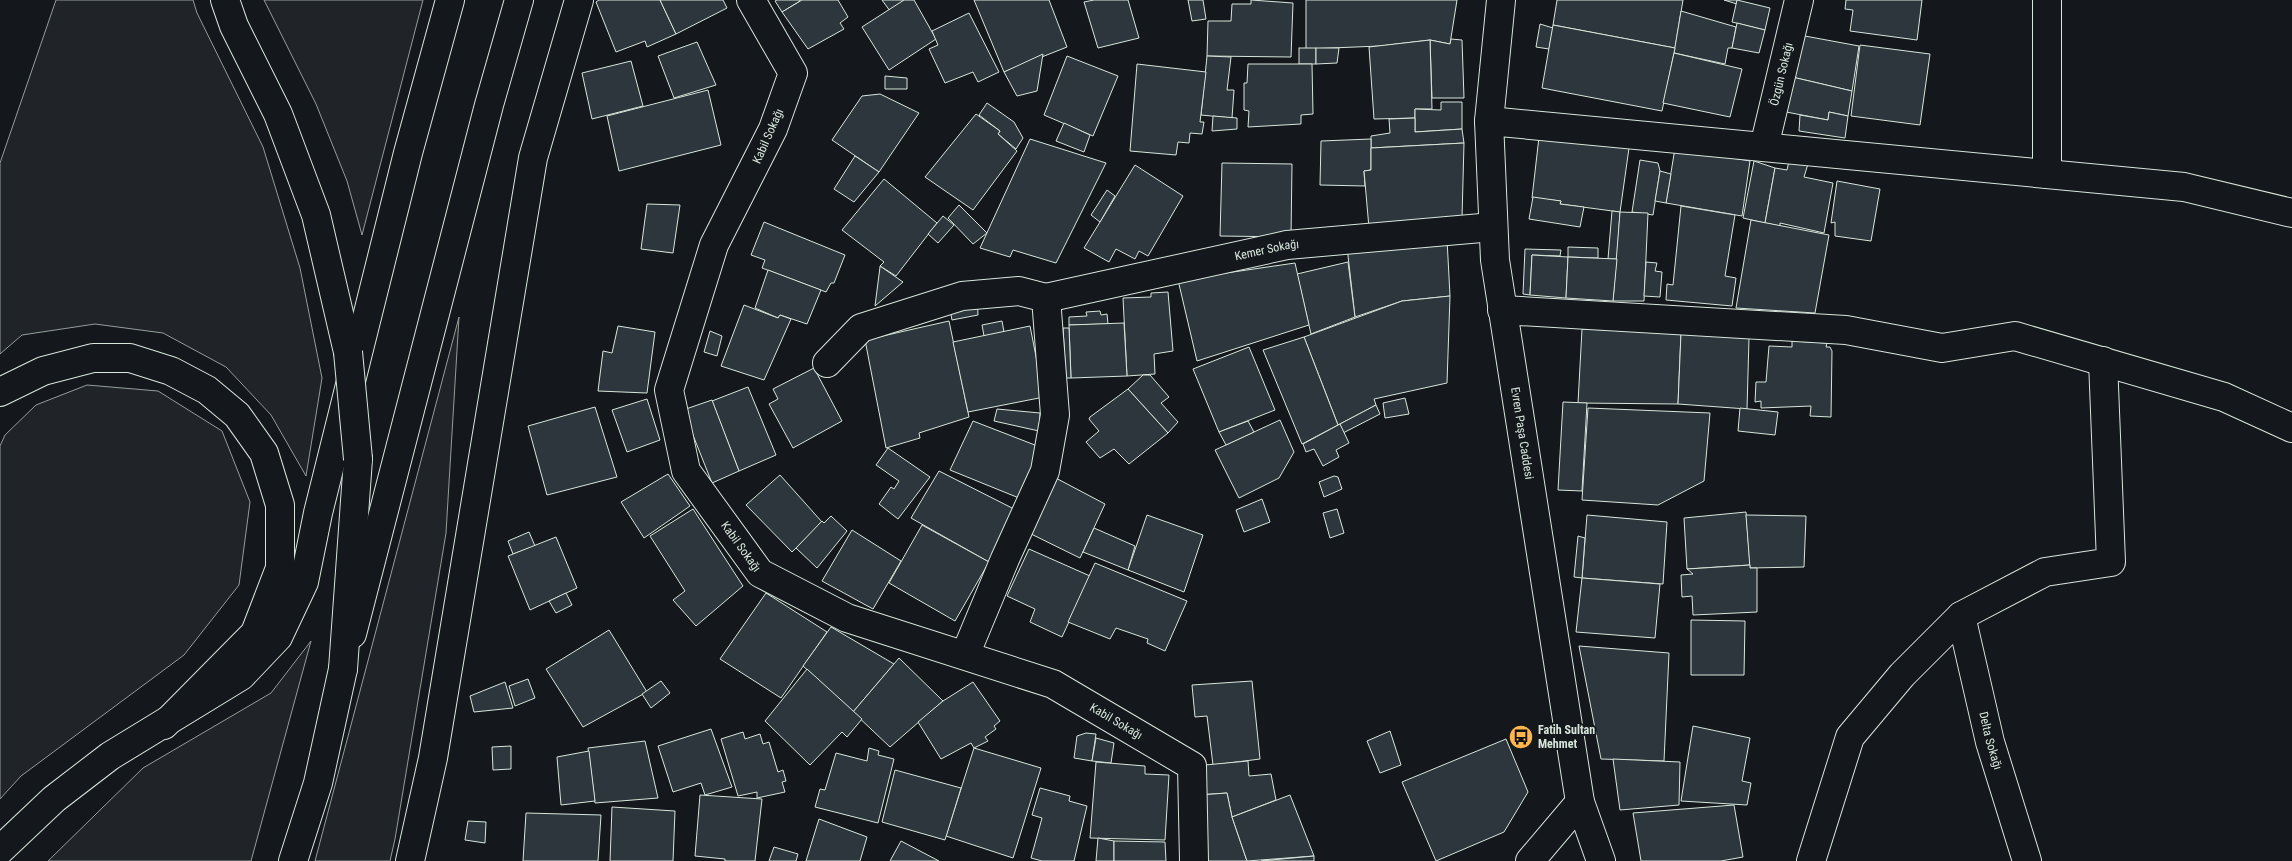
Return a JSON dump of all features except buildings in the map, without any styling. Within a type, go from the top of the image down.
[{"type":"main road","points":[[225,0],[234,26],[278,114],[316,215],[348,352],[358,459],[343,669]]},
{"type":"main road","points":[[0,850],[54,799],[110,756],[164,725],[241,676],[278,636],[304,582],[318,514],[392,219],[450,0]]},
{"type":"main road","points":[[293,861],[318,783],[343,669],[489,104],[519,0]]},
{"type":"main road","points":[[433,861],[412,852],[433,758],[533,158],[580,0]]},
{"type":"main road","name":"Kabil Sokağı","points":[[751,0],[793,73],[773,129],[714,245],[669,390],[686,471],[760,572],[847,618],[1053,684],[1192,766],[1194,861]]},
{"type":"main road","name":"Evren Paşa Caddesi","points":[[1502,0],[1489,121],[1492,227],[1502,310],[1580,802],[1601,861]]},
{"type":"main road","name":"Özgün Sokağı","points":[[1764,147],[1799,0]]},
{"type":"main road","points":[[2047,0],[2047,174]]},
{"type":"main road","points":[[1489,121],[2184,187],[2292,213]]},
{"type":"main road","name":"Kemer Sokağı","points":[[1046,298],[1287,244],[1492,227]]},
{"type":"main road","points":[[827,363],[861,328],[962,296],[1019,291],[1046,298],[1055,415],[1045,471],[1005,559],[966,656]]},
{"type":"main road","points":[[1502,310],[1846,330],[1942,348],[2015,336],[2224,397],[2292,428]]},
{"type":"main road","points":[[0,392],[43,371],[93,358],[130,358],[171,371],[207,390],[237,415],[264,453],[280,505],[280,568],[256,633],[164,725]]},
{"type":"main road","points":[[1811,861],[1850,737],[1902,675],[1961,616],[2045,572],[2111,562],[2103,361]]},
{"type":"main road","name":"Delta Sokağı","points":[[1961,616],[1990,742],[2027,861]]},
{"type":"main road","points":[[1530,861],[1580,802]]},
{"type":"shaded area","points":[[56,0],[193,0],[197,13],[263,147],[300,268],[322,378],[306,476],[271,415],[226,367],[163,333],[95,324],[22,335],[0,354],[0,163]]},
{"type":"shaded area","points":[[264,0],[423,0],[362,235],[347,181],[316,104]]},
{"type":"shaded area","points":[[459,317],[446,533],[390,861],[315,861]]},
{"type":"shaded area","points":[[87,385],[158,391],[222,431],[250,502],[239,585],[184,655],[21,776],[0,799],[0,446],[5,435],[36,405]]},
{"type":"shaded area","points":[[311,641],[251,861],[48,861],[143,768],[271,693]]},
{"type":"place","name":"Fatih Sultan Mehmet","points":[[1521,737]]}]
